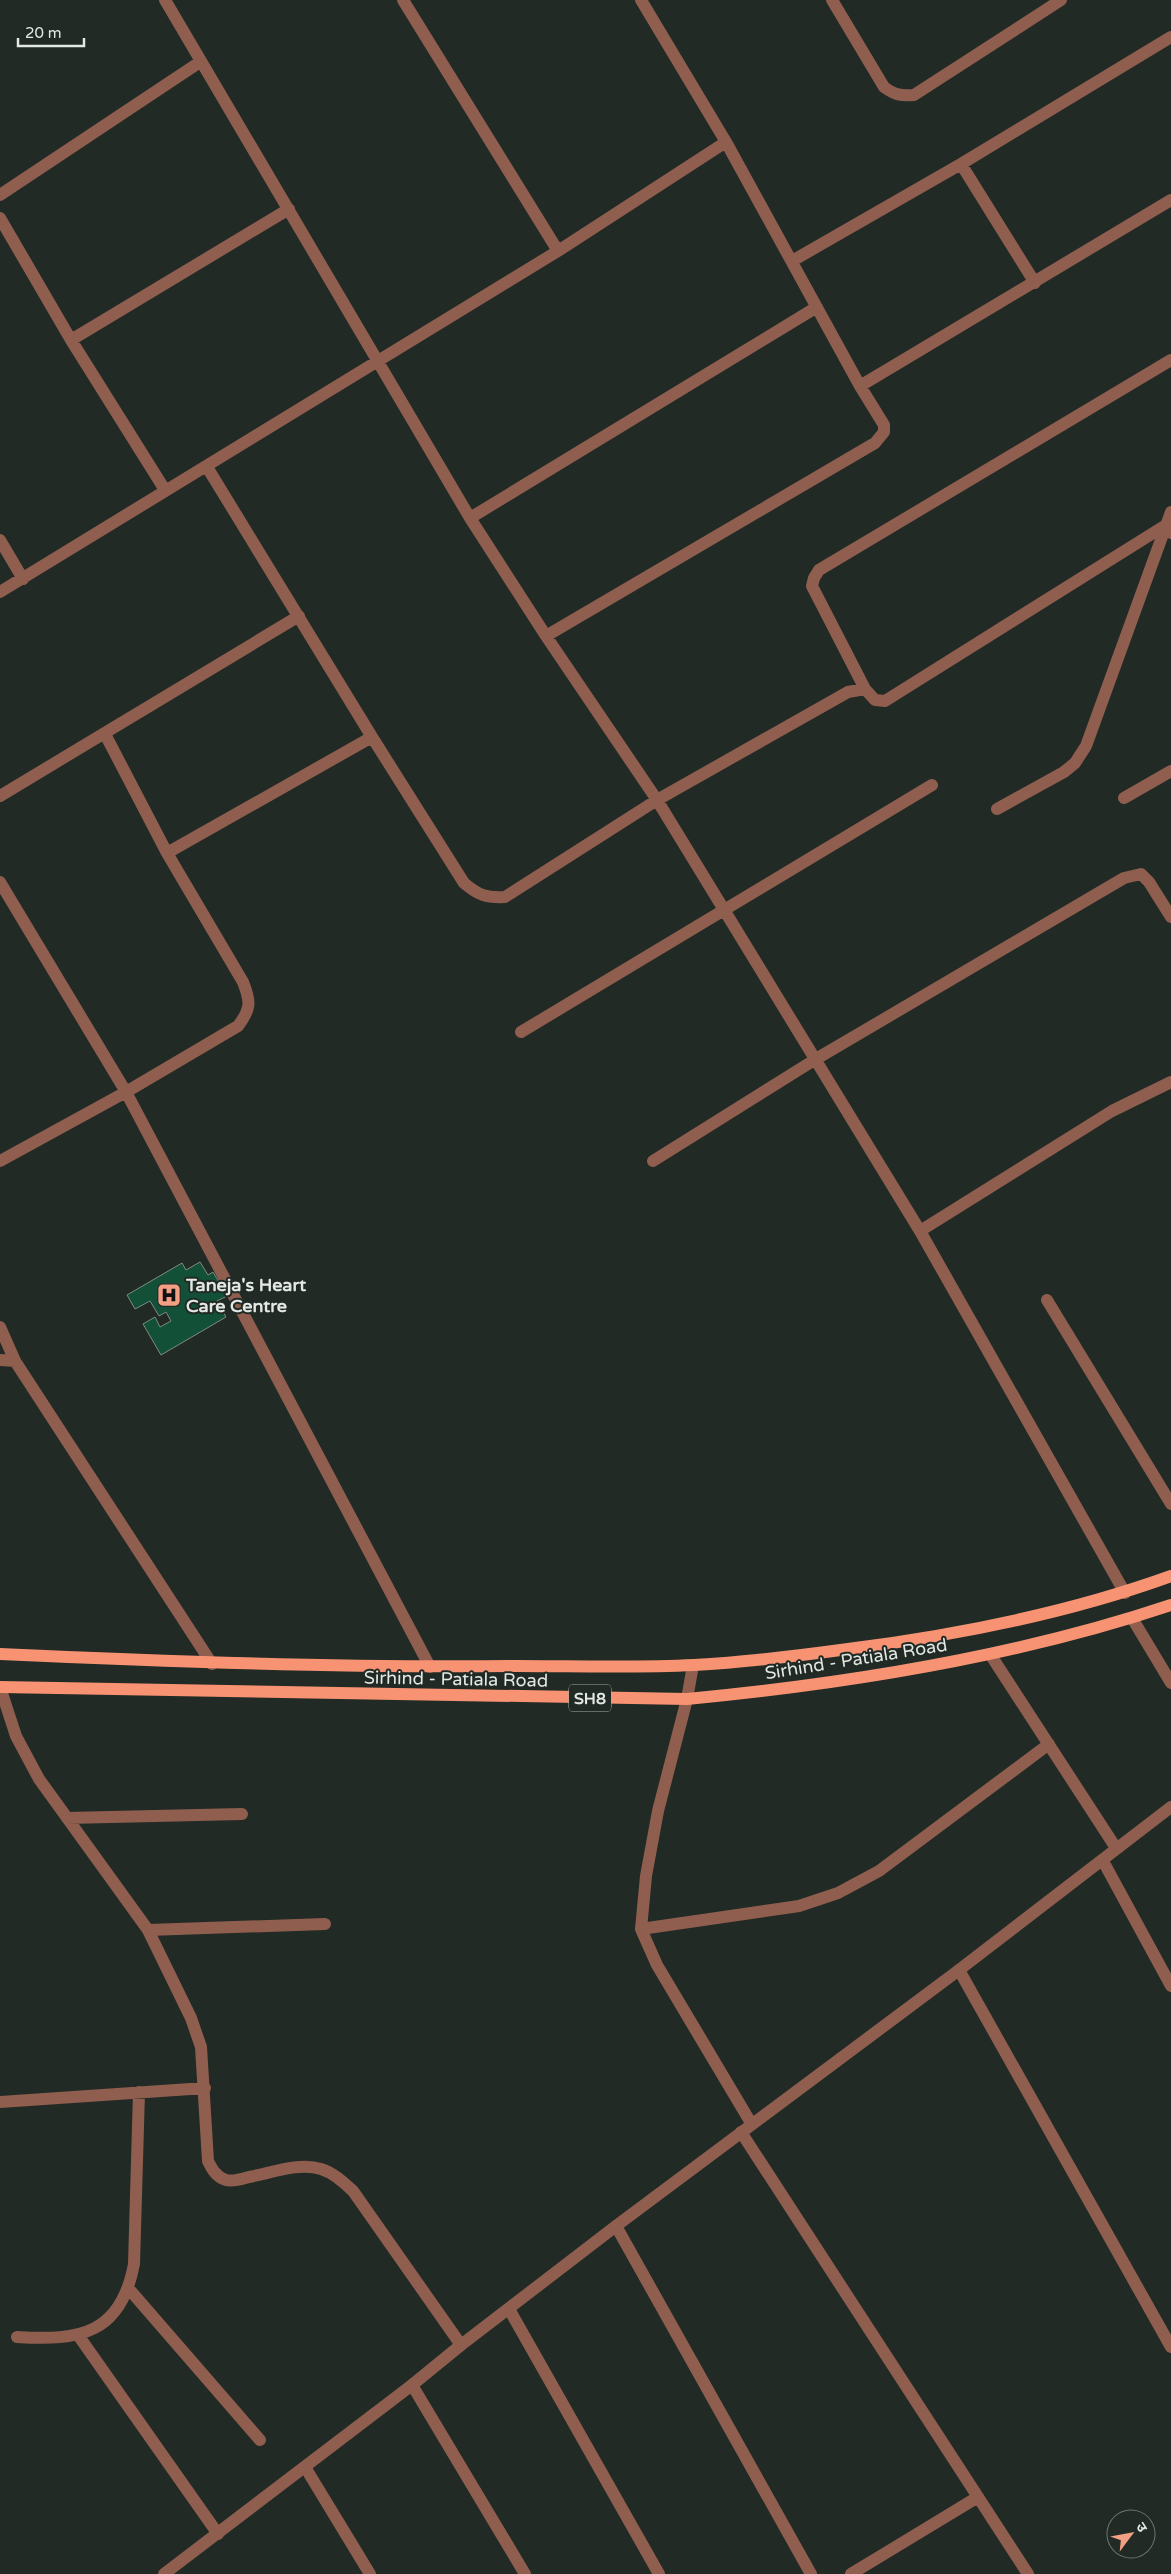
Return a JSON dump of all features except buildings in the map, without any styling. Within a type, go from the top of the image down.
[{"type":"main road","points":[[0,1654],[212,1664],[430,1667],[694,1665],[805,1655],[919,1640],[1024,1620],[1125,1593],[1171,1576]]},
{"type":"main road","name":"Sirhind - Patiala Road","points":[[0,1688],[687,1699],[760,1692],[990,1654],[1132,1618],[1171,1605]]},
{"type":"street","points":[[165,0],[470,518],[546,636],[657,800],[920,1231],[1125,1593]]},
{"type":"street","points":[[403,0],[558,251]]},
{"type":"street","points":[[546,636],[875,443],[884,432],[884,425],[860,386],[726,142],[641,0]]},
{"type":"street","points":[[832,0],[884,87],[893,94],[902,96],[914,95],[1061,0]]},
{"type":"street","points":[[792,261],[961,164],[1171,37]]},
{"type":"street","points":[[0,195],[200,62]]},
{"type":"street","points":[[0,592],[558,251],[726,142]]},
{"type":"street","points":[[961,164],[1035,283]]},
{"type":"street","points":[[860,386],[1171,200]]},
{"type":"street","points":[[71,340],[289,210]]},
{"type":"street","points":[[0,218],[71,340],[165,490]]},
{"type":"street","points":[[470,518],[817,307]]},
{"type":"street","points":[[1169,529],[894,696],[880,702],[875,700],[865,689],[814,591],[814,578],[819,570],[1171,360]]},
{"type":"street","points":[[207,467],[372,737],[464,883],[476,894],[489,898],[504,896],[657,800],[848,692],[865,689]]},
{"type":"street","points":[[997,809],[1064,772],[1075,763],[1086,746],[1169,529],[1171,512]]},
{"type":"street","points":[[0,540],[23,579]]},
{"type":"street","points":[[0,796],[299,616]]},
{"type":"street","points":[[0,1161],[126,1092],[238,1026],[247,1014],[250,999],[243,982],[167,853],[105,734]]},
{"type":"street","points":[[167,853],[372,737]]},
{"type":"street","points":[[1124,798],[1171,770]]},
{"type":"street","points":[[521,1032],[726,911],[932,785]]},
{"type":"street","points":[[653,1161],[816,1059],[1124,878],[1141,874],[1153,887],[1171,917]]},
{"type":"street","points":[[0,882],[126,1092],[430,1667]]},
{"type":"street","points":[[920,1231],[1112,1111],[1171,1082]]},
{"type":"street","points":[[1047,1300],[1171,1504]]},
{"type":"street","points":[[0,1327],[15,1361],[212,1664]]},
{"type":"street","points":[[0,1360],[15,1361]]},
{"type":"street","points":[[1132,1618],[1171,1683]]},
{"type":"street","points":[[990,1654],[1116,1848]]},
{"type":"street","points":[[694,1665],[658,1811],[646,1876],[641,1929],[656,1965],[746,2127],[1028,2574]]},
{"type":"street","points":[[0,1688],[16,1736],[39,1779],[148,1930],[191,2018],[201,2047],[208,2161],[214,2173],[226,2180],[236,2180],[290,2168],[308,2167],[321,2169],[337,2177],[353,2191],[461,2345]]},
{"type":"street","points":[[641,1929],[799,1906],[838,1892],[879,1871],[1049,1744]]},
{"type":"street","points":[[164,2574],[412,2385],[616,2226],[746,2127],[959,1970],[1171,1807]]},
{"type":"street","points":[[67,1818],[242,1814]]},
{"type":"street","points":[[1103,1861],[1171,1986]]},
{"type":"street","points":[[148,1930],[325,1924]]},
{"type":"street","points":[[959,1970],[1171,2347]]},
{"type":"street","points":[[0,2102],[205,2088]]},
{"type":"street","points":[[17,2337],[48,2339],[78,2335],[100,2325],[116,2312],[129,2289],[134,2264],[139,2092]]},
{"type":"street","points":[[616,2226],[810,2574]]},
{"type":"street","points":[[129,2289],[260,2440]]},
{"type":"street","points":[[509,2309],[659,2574]]},
{"type":"street","points":[[78,2335],[218,2534]]},
{"type":"street","points":[[412,2385],[525,2574]]},
{"type":"street","points":[[305,2467],[370,2574]]},
{"type":"street","points":[[851,2574],[978,2496]]},
{"type":"place","name":"Taneja's Heart Care Centre","points":[[169,1295]]}]
